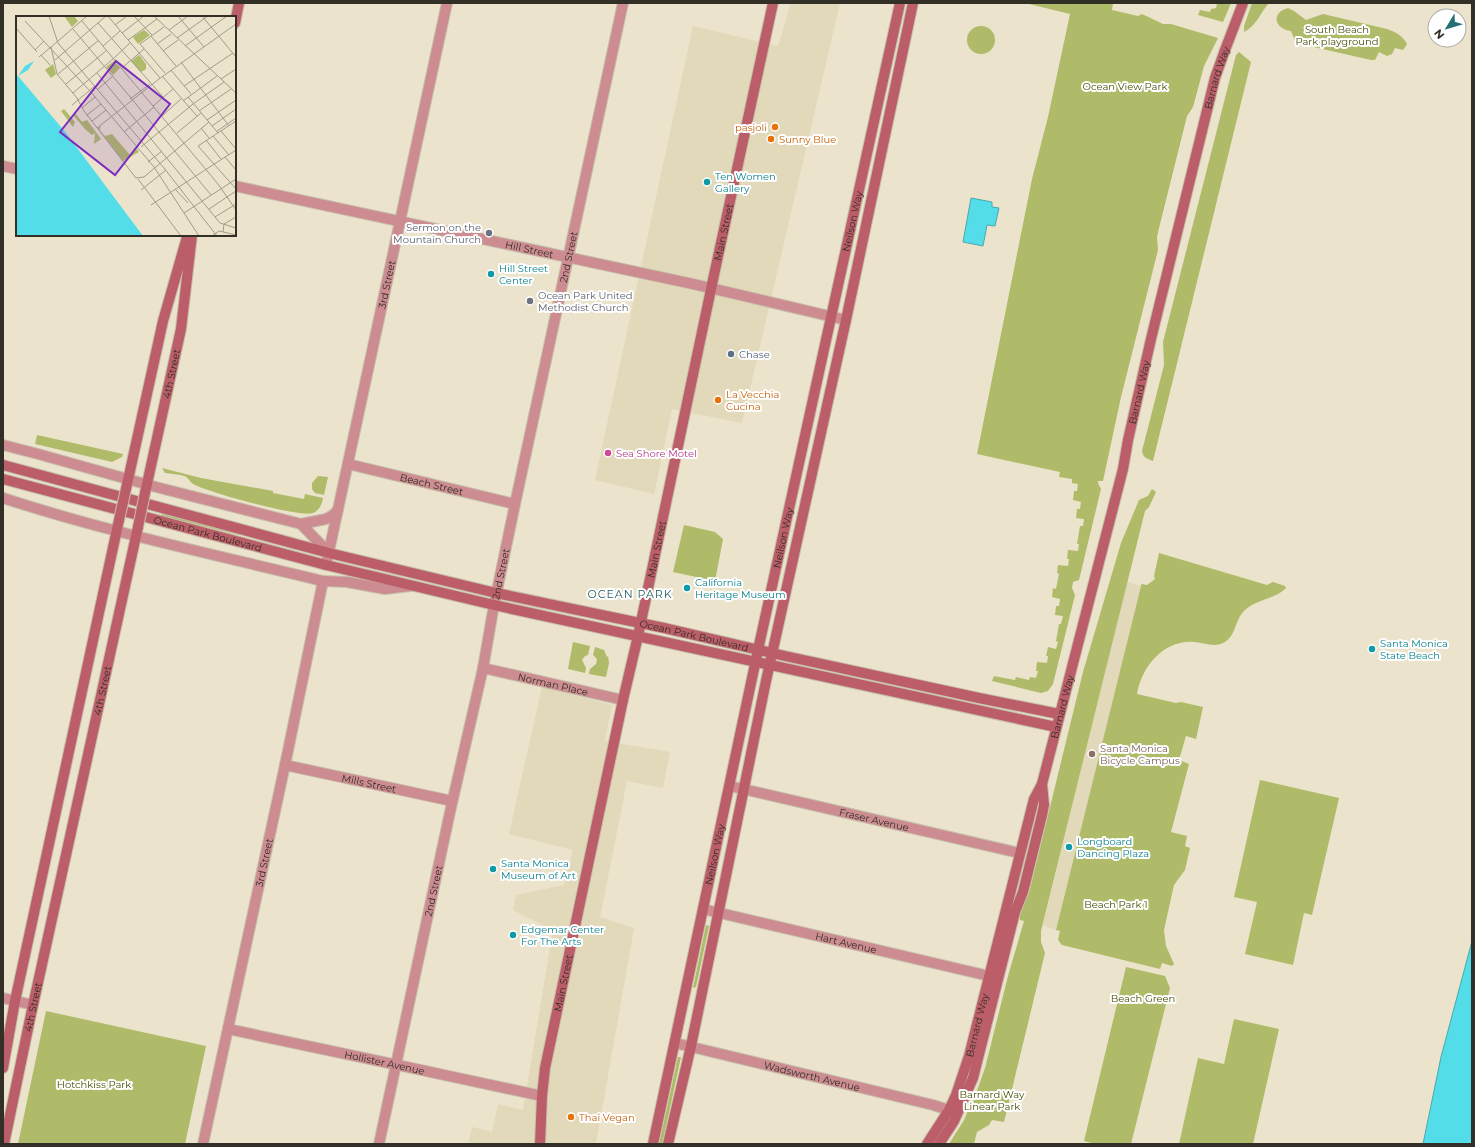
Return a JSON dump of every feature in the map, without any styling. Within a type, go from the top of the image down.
[{"type":"street","points":[[236,18],[239,3]]},
{"type":"street","name":"3rd Street","points":[[326,565],[446,3]]},
{"type":"street","name":"2nd Street","points":[[379,1144],[452,801],[483,668],[496,593],[623,3]]},
{"type":"street","name":"Main Street","points":[[540,1144],[545,1068],[773,3]]},
{"type":"street","name":"Neilson Way","points":[[653,1144],[758,650],[900,3]]},
{"type":"street","name":"Neilson Way","points":[[668,1144],[691,1046],[717,913],[766,681],[846,320],[913,3]]},
{"type":"street","name":"Barnard Way","points":[[927,1144],[949,1110],[970,1056],[1034,799],[1042,784],[1123,469],[1149,346],[1215,78],[1243,3]]},
{"type":"street","points":[[3,166],[16,169]]},
{"type":"street","name":"Hill Street","points":[[236,186],[711,289],[846,320]]},
{"type":"street","name":"4th Street","points":[[3,1068],[15,1001],[163,321],[188,236]]},
{"type":"street","name":"4th Street","points":[[4,1144],[181,329],[192,236]]},
{"type":"street","points":[[3,446],[38,454],[146,489],[301,524],[326,519],[338,510]]},
{"type":"street","name":"Beach Street","points":[[348,464],[515,504]]},
{"type":"street","name":"Ocean Park Boulevard","points":[[3,465],[329,553],[496,593],[1059,714]]},
{"type":"street","name":"Ocean Park Boulevard","points":[[3,479],[326,565],[412,586],[1056,727]]},
{"type":"street","name":"Ocean Park Boulevard","points":[[3,498],[40,510],[117,531],[137,531],[323,580],[347,582],[385,589],[412,586]]},
{"type":"street","points":[[301,524],[329,553]]},
{"type":"street","name":"3rd Street","points":[[204,1144],[323,580]]},
{"type":"street","name":"Norman Place","points":[[483,668],[623,700]]},
{"type":"street","points":[[914,696],[916,684]]},
{"type":"street","name":"Mills Street","points":[[285,765],[452,801]]},
{"type":"street","name":"Barnard Way","points":[[939,1144],[961,1107],[976,1065],[1015,912],[1023,892],[1038,831],[1044,805],[1042,784]]},
{"type":"street","name":"Fraser Avenue","points":[[730,786],[1020,853]]},
{"type":"street","name":"Hart Avenue","points":[[703,909],[989,976]]},
{"type":"street","points":[[3,998],[33,1005]]},
{"type":"street","name":"Hollister Avenue","points":[[228,1029],[542,1096]]},
{"type":"street","name":"Wadsworth Avenue","points":[[675,1042],[934,1105],[949,1110]]},
{"type":"shaded area","points":[[791,3],[840,3],[742,423],[672,409],[654,494],[595,480],[693,26],[778,46]]},
{"type":"shaded area","name":"Santa Monica Bicycle Campus","points":[[1127,582],[1141,586],[1056,930],[1043,925]]},
{"type":"shaded area","points":[[542,687],[612,705],[605,741],[670,752],[663,788],[627,781],[600,917],[634,928],[596,1144],[468,1144],[472,1127],[492,1132],[498,1104],[523,1110],[553,930],[513,910],[516,895],[564,885],[573,850],[509,834]]},
{"type":"green space","name":"Ocean View Park","points":[[1025,3],[1113,3],[1112,10],[1138,16],[1142,14],[1163,24],[1171,24],[1218,38],[1204,66],[1193,107],[1187,116],[1159,228],[1157,237],[1158,250],[1121,397],[1103,481],[1098,481],[1101,489],[1079,580],[1073,582],[1072,588],[1075,595],[1053,684],[1048,691],[1041,693],[992,681],[994,676],[1015,680],[1016,677],[1029,680],[1030,677],[1036,678],[1038,671],[1036,671],[1037,662],[1047,663],[1048,656],[1046,656],[1048,647],[1056,649],[1059,624],[1061,624],[1063,616],[1055,615],[1056,606],[1059,606],[1060,599],[1052,597],[1053,588],[1056,589],[1059,574],[1057,573],[1058,565],[1068,566],[1068,550],[1078,551],[1079,544],[1077,544],[1080,526],[1083,526],[1084,519],[1076,518],[1077,509],[1080,509],[1081,502],[1073,500],[1074,491],[1077,491],[1078,484],[1072,483],[1072,479],[1059,477],[1060,472],[977,454],[1032,179],[1048,117],[1070,14]]},
{"type":"green space","points":[[1215,3],[1231,3],[1223,22],[1198,15],[1200,10],[1210,12],[1211,9],[1216,8],[1217,5]]},
{"type":"green space","points":[[1252,3],[1269,3],[1252,26],[1244,32],[1244,26]]},
{"type":"green space","name":"South Beach Park playground","points":[[1288,8],[1306,20],[1323,14],[1387,29],[1399,35],[1407,44],[1403,50],[1395,48],[1392,54],[1387,56],[1379,52],[1375,60],[1371,60],[1296,43],[1291,31],[1281,27],[1277,21],[1279,13]]},
{"type":"green space","points":[[981,26],[991,30],[995,40],[991,50],[981,54],[971,50],[967,40],[971,30]]},
{"type":"green space","points":[[1239,52],[1251,62],[1153,461],[1145,457],[1142,451],[1164,365],[1163,342],[1236,55]]},
{"type":"green space","points":[[37,435],[123,454],[122,457],[112,462],[35,444]]},
{"type":"green space","points":[[162,468],[201,478],[273,491],[273,493],[304,499],[305,494],[323,498],[322,503],[317,511],[313,513],[305,514],[291,512],[216,493],[193,484],[187,477],[165,473]]},
{"type":"green space","points":[[318,476],[328,477],[324,495],[315,493],[312,489],[312,483]]},
{"type":"green space","name":"Barnard Way Linear Park","points":[[1152,489],[1156,492],[1149,507],[1145,511],[1041,931],[1041,942],[1045,953],[1004,1122],[992,1120],[989,1125],[977,1132],[974,1144],[949,1144],[964,1120],[969,1108],[973,1105],[985,1068],[1008,976],[1024,921],[1020,920],[1020,913],[1029,893],[1083,672],[1121,543],[1139,500],[1148,496]]},
{"type":"green space","points":[[162,513],[240,533],[239,535],[162,516]]},
{"type":"green space","points":[[684,525],[715,532],[723,539],[715,581],[673,572]]},
{"type":"green space","name":"Beach Park 1","points":[[1159,553],[1267,585],[1273,582],[1285,586],[1286,588],[1276,595],[1254,604],[1244,611],[1229,639],[1225,642],[1218,645],[1210,645],[1195,642],[1184,642],[1164,650],[1149,664],[1140,684],[1137,694],[1176,703],[1181,702],[1203,707],[1196,739],[1186,736],[1179,760],[1189,764],[1171,832],[1187,836],[1185,846],[1190,848],[1185,870],[1174,885],[1164,930],[1166,946],[1174,964],[1172,966],[1162,963],[1160,969],[1062,945],[1058,940],[1060,931],[1056,930],[1141,584],[1147,585],[1155,579],[1154,576]]},
{"type":"green space","points":[[573,642],[590,646],[588,655],[582,660],[586,668],[585,673],[568,669]]},
{"type":"green space","points":[[595,647],[604,650],[607,657],[608,656],[609,663],[606,677],[589,674],[590,669],[596,664],[597,659],[593,655]]},
{"type":"green space","points":[[1260,780],[1339,798],[1312,915],[1304,913],[1293,965],[1245,954],[1257,902],[1234,897]]},
{"type":"green space","points":[[706,925],[709,926],[696,987],[693,988]]},
{"type":"green space","name":"Beach Green","points":[[1126,967],[1165,976],[1170,988],[1131,1144],[1096,1144],[1084,1141]]},
{"type":"green space","name":"Hotchkiss Park","points":[[46,1011],[206,1046],[185,1144],[18,1144]]},
{"type":"green space","points":[[1234,1019],[1279,1029],[1253,1144],[1179,1144],[1198,1058],[1224,1064]]},
{"type":"green space","points":[[678,1057],[681,1057],[663,1144],[659,1144]]},
{"type":"water","points":[[971,198],[992,202],[992,207],[999,208],[995,226],[987,225],[983,246],[963,242]]},
{"type":"water","points":[[1472,941],[1472,1144],[1423,1144],[1441,1057]]},
{"type":"place","name":"pasjoli","points":[[775,127]]},
{"type":"place","name":"Sunny Blue","points":[[771,139]]},
{"type":"place","name":"Ten Women Gallery","points":[[707,182]]},
{"type":"place","name":"Sermon on the Mountain Church","points":[[489,233]]},
{"type":"place","name":"Hill Street Center","points":[[491,274]]},
{"type":"place","name":"Ocean Park United Methodist Church","points":[[530,301]]},
{"type":"place","name":"Chase","points":[[731,354]]},
{"type":"place","name":"La Vecchia Cucina","points":[[718,400]]},
{"type":"place","name":"Sea Shore Motel","points":[[608,453]]},
{"type":"place","name":"California Heritage Museum","points":[[687,588]]},
{"type":"place","name":"Santa Monica State Beach","points":[[1372,649]]},
{"type":"place","name":"Santa Monica Bicycle Campus","points":[[1092,754]]},
{"type":"place","name":"Longboard Dancing Plaza","points":[[1069,847]]},
{"type":"place","name":"Santa Monica Museum of Art","points":[[493,869]]},
{"type":"place","name":"Edgemar Center For The Arts","points":[[513,935]]},
{"type":"place","name":"Thai Vegan","points":[[571,1117]]},
{"type":"district","name":"OCEAN PARK","points":[[630,594]]}]
